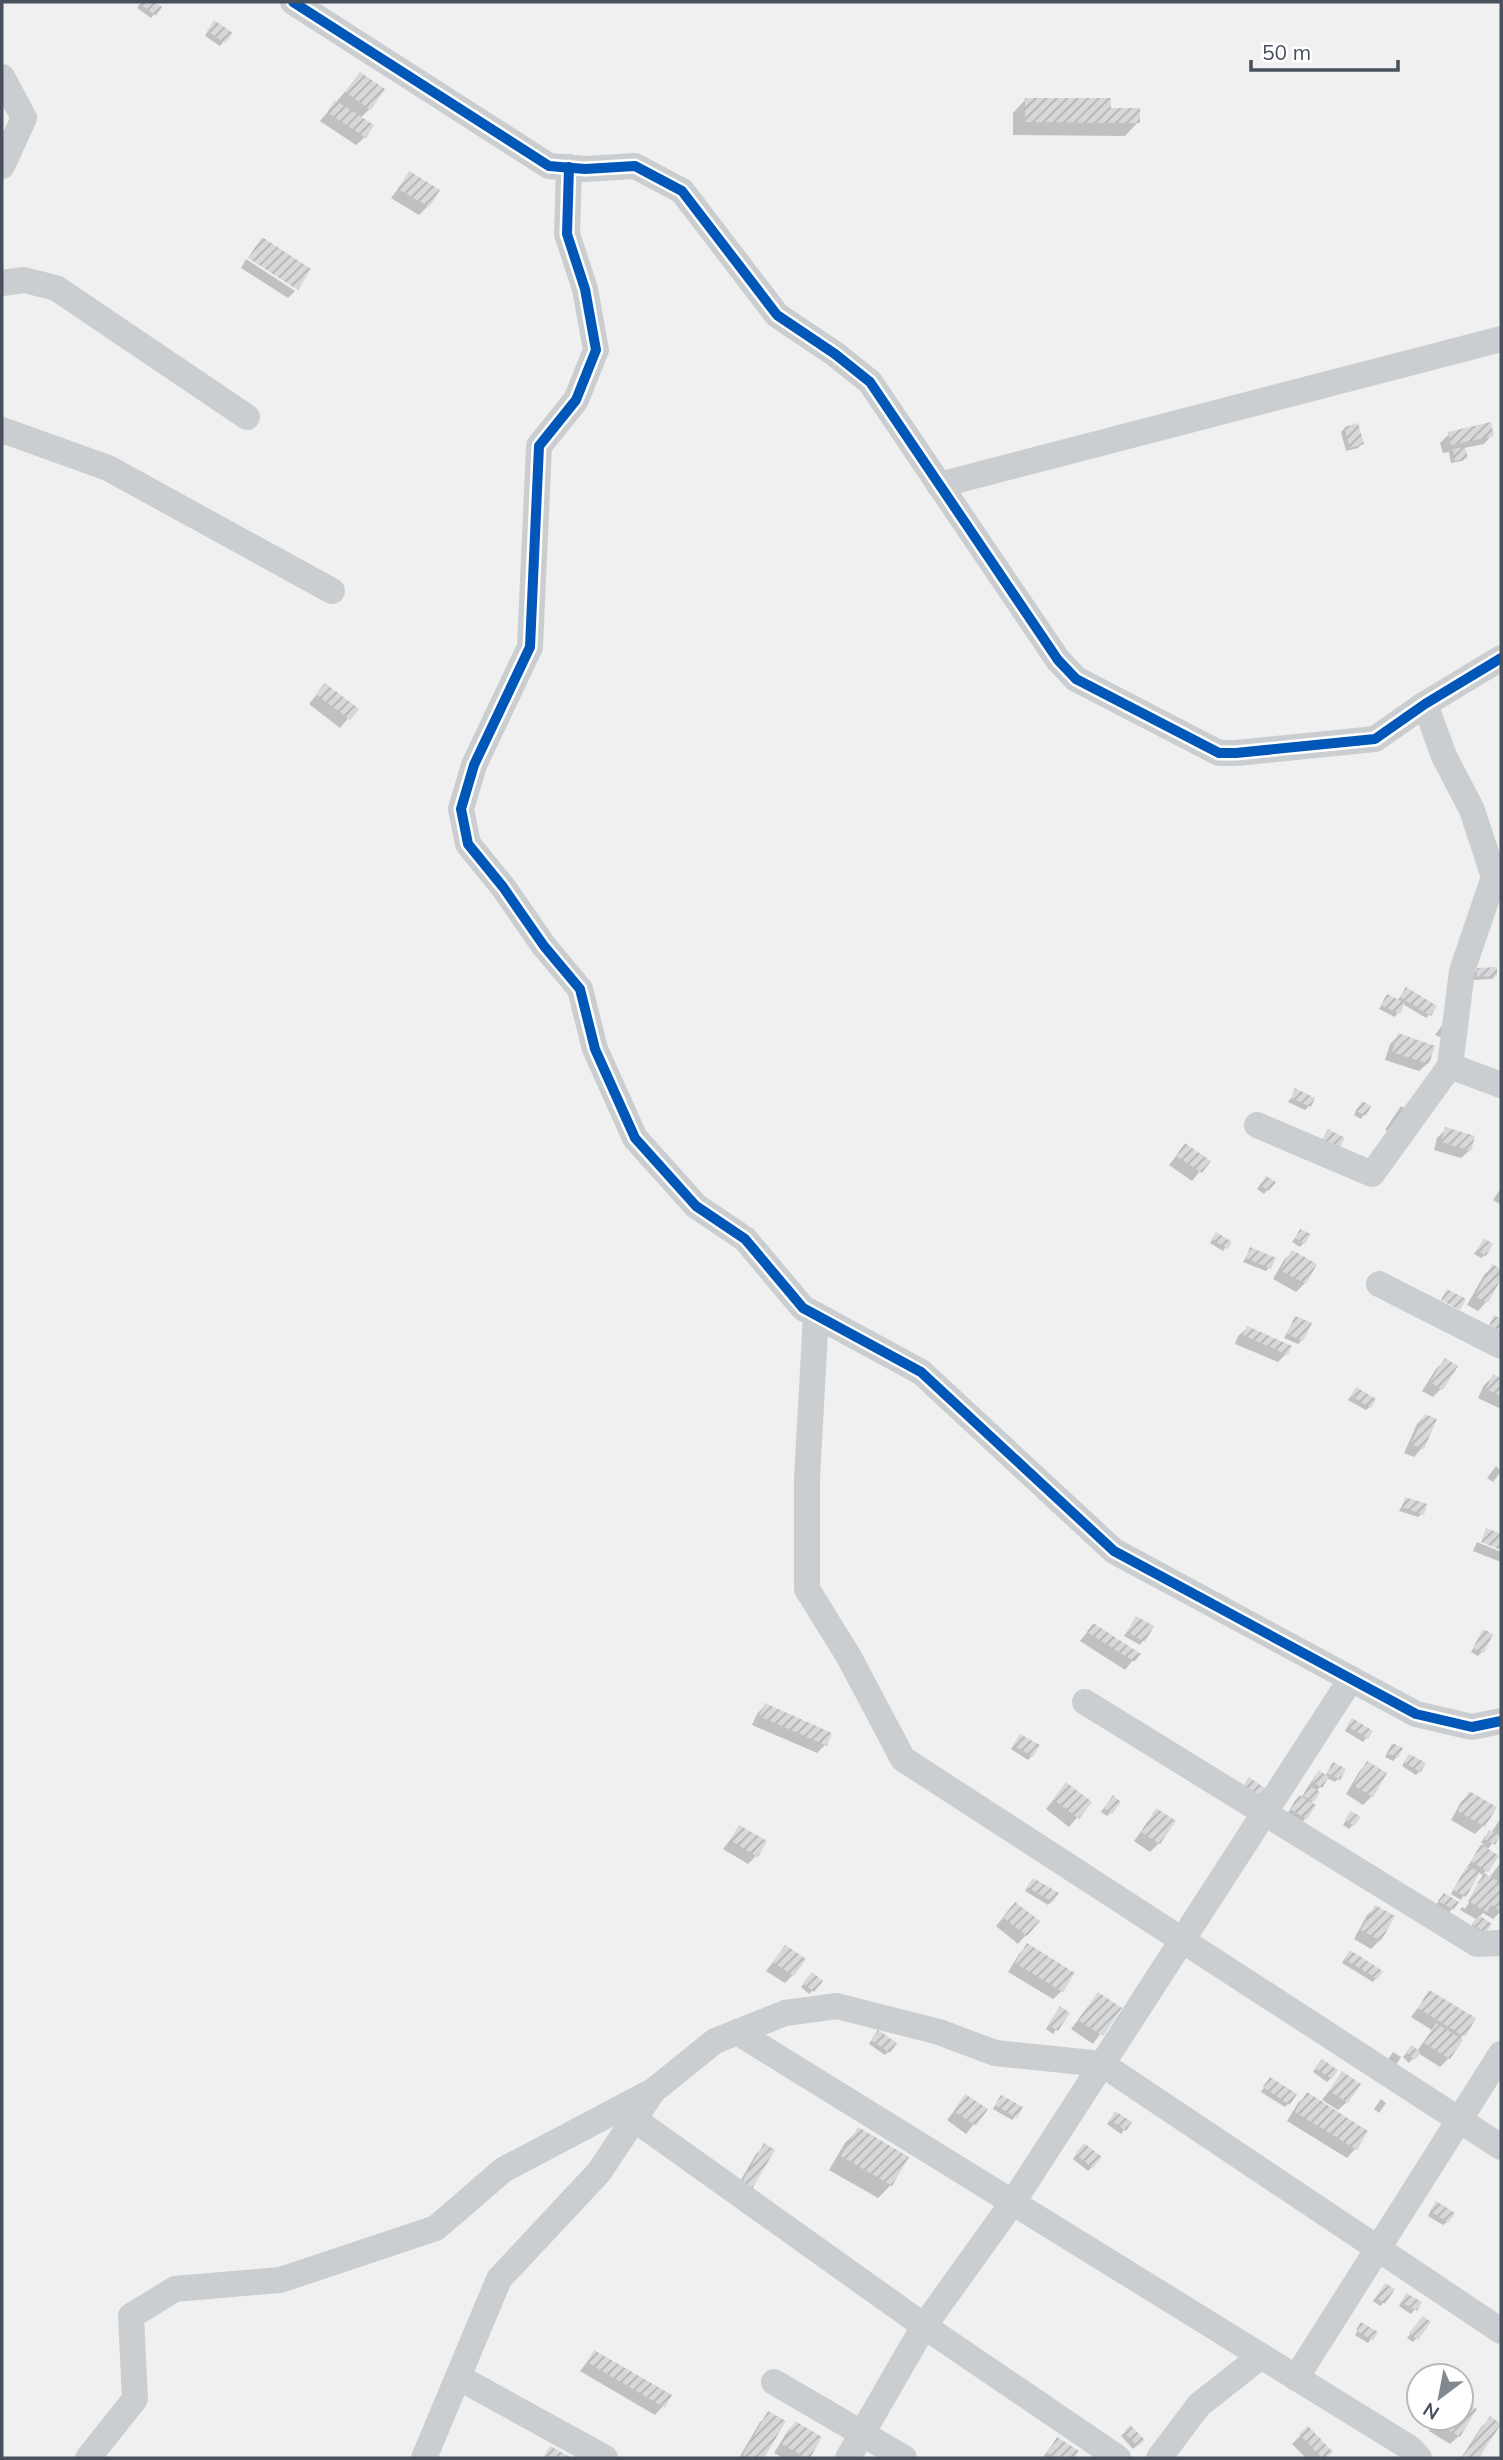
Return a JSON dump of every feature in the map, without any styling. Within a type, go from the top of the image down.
[{"type":"street","points":[[293,2],[549,166],[635,166],[682,191],[777,316],[835,354],[870,382],[1058,660],[1076,679],[1219,753],[1375,738],[1501,658]]},
{"type":"street","points":[[2,77],[24,118],[2,166]]},
{"type":"street","points":[[569,167],[567,234],[585,289],[596,350],[576,400],[539,446],[530,647],[474,765],[461,809],[468,844],[503,887],[544,946],[580,989],[595,1049],[635,1138],[696,1206],[745,1239],[803,1308],[921,1372],[1114,1551],[1416,1714],[1472,1727],[1501,1721]]},
{"type":"street","points":[[4,286],[24,280],[56,288],[247,417]]},
{"type":"street","points":[[939,485],[1501,339]]},
{"type":"street","points":[[2,430],[108,468],[332,592]]},
{"type":"street","points":[[1257,1125],[1372,1174],[1450,1066],[1462,971],[1494,877],[1472,810],[1444,756],[1425,704]]},
{"type":"street","points":[[1450,1066],[1501,1085]]},
{"type":"street","points":[[1379,1284],[1501,1346]]},
{"type":"street","points":[[817,1315],[807,1478],[807,1589],[849,1657],[903,1759],[1501,2147]]},
{"type":"street","points":[[848,2458],[924,2326],[1013,2202],[1351,1679]]},
{"type":"street","points":[[1085,1702],[1478,1944],[1501,1943]]},
{"type":"street","points":[[88,2458],[135,2399],[131,2316],[175,2288],[280,2280],[436,2228],[503,2171],[653,2091],[715,2041],[785,2013],[837,2006],[939,2032],[995,2053],[1102,2064],[1501,2331]]},
{"type":"street","points":[[737,2032],[1410,2448],[1419,2458]]},
{"type":"street","points":[[1296,2378],[1501,2054]]},
{"type":"street","points":[[424,2458],[499,2279],[599,2172],[653,2091]]},
{"type":"street","points":[[634,2119],[924,2326],[1118,2458]]},
{"type":"street","points":[[1158,2458],[1199,2405],[1261,2356]]},
{"type":"street","points":[[458,2377],[605,2458]]},
{"type":"street","points":[[774,2382],[904,2458]]},
{"type":"building","points":[[140,2],[155,2],[162,7],[156,16]]},
{"type":"building","points":[[214,20],[233,33],[225,43],[207,31]]},
{"type":"building","points":[[360,72],[385,89],[371,110],[345,92]]},
{"type":"building","points":[[1025,98],[1111,98],[1111,108],[1140,108],[1140,123],[1025,122]]},
{"type":"building","points":[[335,100],[374,125],[366,138],[327,112]]},
{"type":"building","points":[[409,171],[440,190],[429,207],[398,189]]},
{"type":"building","points":[[262,237],[311,269],[298,290],[248,258]]},
{"type":"building","points":[[1491,422],[1494,436],[1451,445],[1448,432]]},
{"type":"building","points":[[1358,423],[1364,444],[1350,448],[1344,427]]},
{"type":"building","points":[[1465,447],[1468,458],[1455,461],[1453,449]]},
{"type":"building","points":[[325,683],[359,709],[350,720],[316,694]]},
{"type":"building","points":[[1497,967],[1497,976],[1477,977],[1477,968]]},
{"type":"building","points":[[1406,987],[1437,1006],[1431,1016],[1400,997]]},
{"type":"building","points":[[1387,994],[1405,1003],[1400,1014],[1381,1005]]},
{"type":"building","points":[[1398,1033],[1435,1046],[1429,1064],[1392,1052]]},
{"type":"building","points":[[1295,1088],[1315,1098],[1311,1107],[1291,1098]]},
{"type":"building","points":[[1362,1101],[1371,1106],[1366,1116],[1356,1111]]},
{"type":"building","points":[[1445,1127],[1475,1136],[1471,1151],[1441,1142]]},
{"type":"building","points":[[1328,1129],[1345,1138],[1338,1151],[1321,1141]]},
{"type":"building","points":[[1185,1143],[1211,1161],[1202,1173],[1176,1156]]},
{"type":"building","points":[[1266,1176],[1276,1182],[1269,1191],[1260,1185]]},
{"type":"building","points":[[1300,1229],[1311,1234],[1305,1244],[1295,1238]]},
{"type":"building","points":[[1216,1232],[1232,1242],[1228,1249],[1212,1239]]},
{"type":"building","points":[[1484,1238],[1493,1244],[1486,1256],[1477,1250]]},
{"type":"building","points":[[1250,1247],[1276,1258],[1271,1269],[1246,1258]]},
{"type":"building","points":[[1292,1250],[1317,1264],[1306,1284],[1280,1270]]},
{"type":"building","points":[[1492,1264],[1501,1269],[1501,1279],[1488,1303],[1475,1296]]},
{"type":"building","points":[[1447,1289],[1466,1299],[1460,1310],[1441,1300]]},
{"type":"building","points":[[1494,1315],[1501,1319],[1501,1334],[1488,1328]]},
{"type":"building","points":[[1295,1316],[1312,1323],[1303,1341],[1287,1334]]},
{"type":"building","points":[[1247,1326],[1292,1346],[1288,1355],[1243,1335]]},
{"type":"building","points":[[1445,1358],[1458,1366],[1443,1390],[1430,1382]]},
{"type":"building","points":[[1493,1374],[1501,1378],[1501,1396],[1486,1389]]},
{"type":"building","points":[[1356,1387],[1376,1399],[1371,1408],[1351,1396]]},
{"type":"building","points":[[1425,1414],[1437,1419],[1424,1449],[1411,1444]]},
{"type":"building","points":[[1405,1497],[1427,1504],[1424,1515],[1402,1507]]},
{"type":"building","points":[[1486,1528],[1501,1534],[1501,1550],[1481,1542]]},
{"type":"building","points":[[1136,1616],[1154,1626],[1145,1642],[1127,1632]]},
{"type":"building","points":[[1093,1623],[1141,1654],[1135,1662],[1087,1632]]},
{"type":"building","points":[[1483,1629],[1493,1634],[1484,1653],[1473,1648]]},
{"type":"building","points":[[765,1703],[832,1733],[827,1746],[759,1716]]},
{"type":"building","points":[[1352,1718],[1373,1731],[1368,1739],[1347,1726]]},
{"type":"building","points":[[1020,1734],[1040,1745],[1033,1757],[1013,1745]]},
{"type":"building","points":[[1392,1743],[1403,1748],[1398,1758],[1387,1753]]},
{"type":"building","points":[[1409,1754],[1426,1763],[1421,1772],[1404,1762]]},
{"type":"building","points":[[1367,1761],[1387,1773],[1373,1797],[1353,1785]]},
{"type":"building","points":[[1333,1762],[1346,1769],[1340,1780],[1327,1773]]},
{"type":"building","points":[[1319,1770],[1329,1777],[1322,1788],[1312,1782]]},
{"type":"building","points":[[1249,1777],[1266,1789],[1260,1798],[1243,1786]]},
{"type":"building","points":[[1066,1782],[1092,1802],[1079,1819],[1053,1799]]},
{"type":"building","points":[[1308,1785],[1320,1792],[1314,1802],[1303,1796]]},
{"type":"building","points":[[1469,1791],[1497,1807],[1485,1827],[1458,1811]]},
{"type":"building","points":[[1113,1795],[1121,1802],[1112,1814],[1104,1808]]},
{"type":"building","points":[[1299,1795],[1316,1805],[1307,1819],[1290,1809]]},
{"type":"building","points":[[1156,1808],[1176,1821],[1160,1844],[1141,1832]]},
{"type":"building","points":[[1351,1811],[1361,1817],[1354,1826],[1345,1820]]},
{"type":"building","points":[[739,1825],[767,1841],[758,1857],[730,1840]]},
{"type":"building","points":[[1489,1830],[1500,1836],[1495,1845],[1484,1839]]},
{"type":"building","points":[[1481,1844],[1499,1856],[1488,1872],[1471,1861]]},
{"type":"building","points":[[1467,1866],[1480,1872],[1466,1897],[1453,1890]]},
{"type":"building","points":[[1484,1873],[1501,1883],[1501,1911],[1491,1905],[1487,1912],[1468,1901]]},
{"type":"building","points":[[1033,1878],[1059,1893],[1053,1902],[1027,1887]]},
{"type":"building","points":[[1444,1893],[1459,1902],[1454,1910],[1438,1901]]},
{"type":"building","points":[[1015,1902],[1040,1921],[1027,1936],[1003,1917]]},
{"type":"building","points":[[1375,1905],[1395,1916],[1381,1941],[1361,1930]]},
{"type":"building","points":[[1479,1915],[1492,1924],[1486,1933],[1472,1924]]},
{"type":"building","points":[[1027,1943],[1075,1973],[1063,1992],[1015,1963]]},
{"type":"building","points":[[785,1945],[806,1959],[794,1976],[773,1962]]},
{"type":"building","points":[[1350,1950],[1383,1971],[1378,1979],[1344,1959]]},
{"type":"building","points":[[812,1972],[823,1981],[814,1992],[803,1983]]},
{"type":"building","points":[[1429,1990],[1476,2018],[1465,2037],[1418,2008]]},
{"type":"building","points":[[1098,1992],[1122,2008],[1103,2036],[1078,2020]]},
{"type":"building","points":[[1060,2006],[1070,2013],[1058,2031],[1048,2025]]},
{"type":"building","points":[[1436,2023],[1463,2040],[1450,2059],[1424,2043]]},
{"type":"building","points":[[878,2030],[897,2043],[890,2053],[871,2040]]},
{"type":"building","points":[[1412,2045],[1421,2053],[1414,2060],[1406,2052]]},
{"type":"building","points":[[1322,2059],[1338,2070],[1332,2079],[1315,2068]]},
{"type":"building","points":[[1342,2071],[1361,2084],[1348,2103],[1329,2091]]},
{"type":"building","points":[[1270,2077],[1297,2094],[1290,2105],[1263,2087]]},
{"type":"building","points":[[1307,2092],[1368,2131],[1357,2150],[1295,2112]]},
{"type":"building","points":[[965,2094],[988,2109],[976,2126],[954,2111]]},
{"type":"building","points":[[1001,2095],[1023,2107],[1017,2118],[995,2105]]},
{"type":"building","points":[[1115,2111],[1132,2122],[1126,2131],[1110,2120]]},
{"type":"building","points":[[858,2127],[909,2157],[892,2186],[841,2156]]},
{"type":"building","points":[[764,2143],[775,2150],[750,2192],[740,2186]]},
{"type":"building","points":[[1084,2143],[1102,2157],[1093,2168],[1075,2154]]},
{"type":"building","points":[[1436,2201],[1455,2213],[1448,2223],[1430,2211]]},
{"type":"building","points":[[1385,2283],[1395,2289],[1385,2304],[1376,2297]]},
{"type":"building","points":[[1406,2293],[1422,2302],[1417,2311],[1401,2302]]},
{"type":"building","points":[[1423,2316],[1431,2322],[1418,2340],[1409,2333]]},
{"type":"building","points":[[1361,2322],[1378,2332],[1373,2341],[1356,2330]]},
{"type":"building","points":[[594,2350],[672,2395],[665,2408],[587,2362]]},
{"type":"building","points":[[768,2411],[786,2421],[764,2458],[743,2455]]},
{"type":"building","points":[[1490,2416],[1501,2424],[1479,2458],[1462,2458]]},
{"type":"building","points":[[795,2421],[822,2437],[810,2458],[782,2444]]},
{"type":"building","points":[[1130,2425],[1145,2440],[1138,2446],[1124,2432]]},
{"type":"building","points":[[1308,2426],[1333,2452],[1326,2458],[1322,2458],[1299,2434]]},
{"type":"building","points":[[1057,2437],[1079,2451],[1074,2458],[1056,2458],[1047,2453]]},
{"type":"building","points":[[550,2446],[572,2458],[543,2458]]},
{"type":"cycle path","points":[[293,2],[549,166],[585,169],[635,166],[682,191],[777,315],[835,354],[870,382],[1058,660],[1076,679],[1219,753],[1236,753],[1375,739],[1425,704],[1501,658]]},
{"type":"cycle path","points":[[569,167],[567,234],[585,289],[596,350],[576,400],[539,446],[530,647],[474,765],[461,809],[468,844],[503,887],[544,946],[580,989],[595,1049],[635,1138],[696,1206],[745,1239],[803,1308],[921,1372],[1114,1551],[1416,1714],[1472,1727],[1501,1721]]}]
